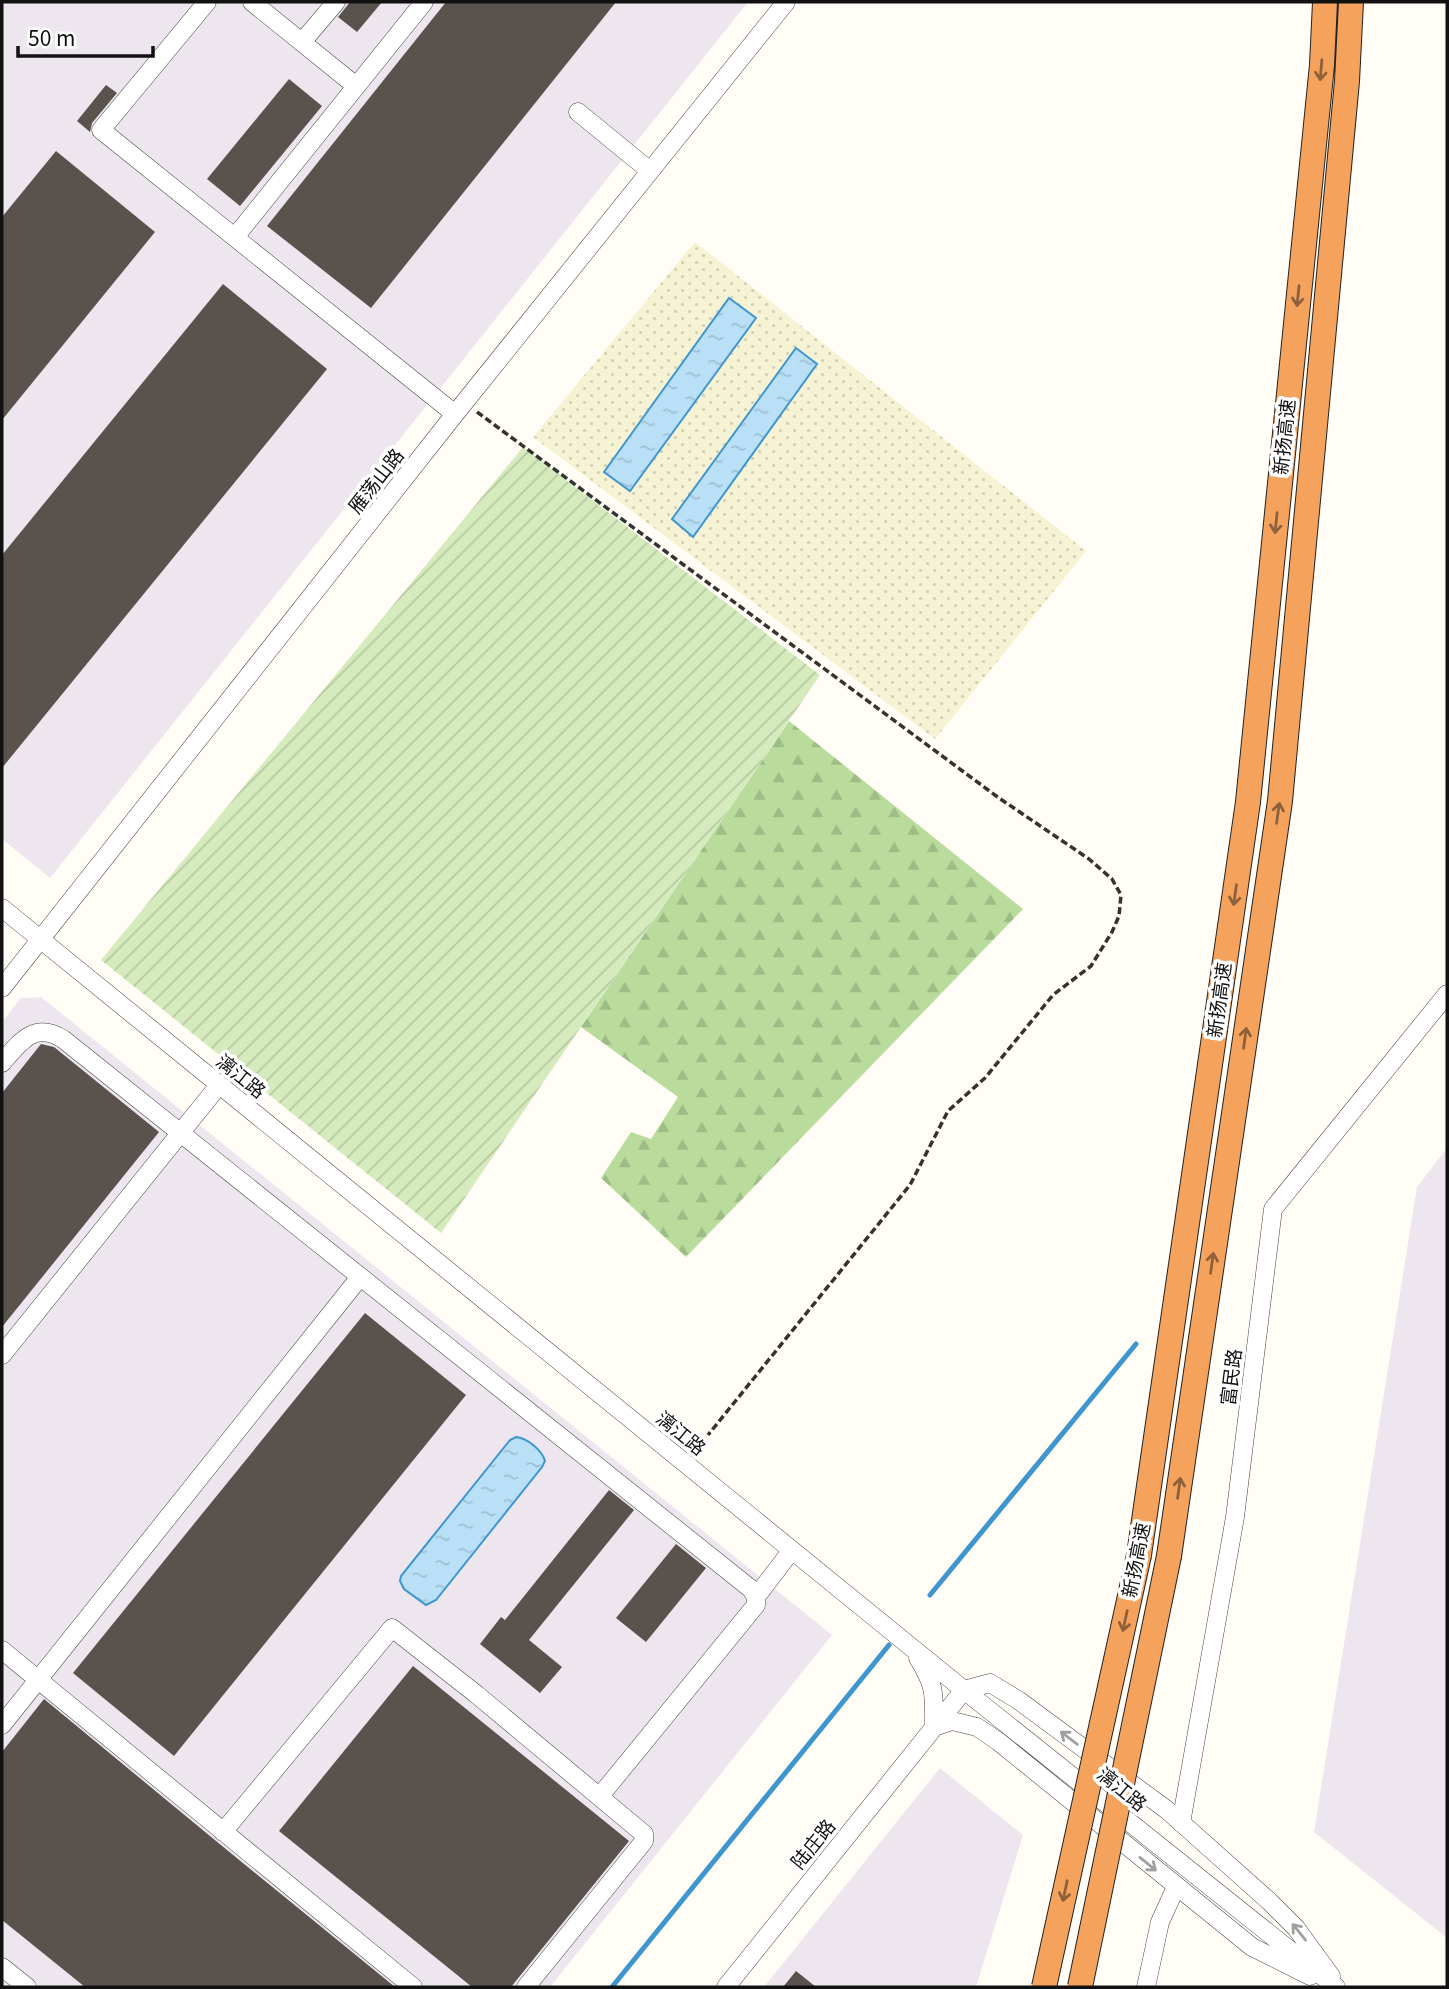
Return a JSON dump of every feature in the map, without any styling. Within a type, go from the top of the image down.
[{"type":"highway","name":"新扬高速","points":[[1044,1987],[1139,1555],[1248,802],[1322,65],[1325,2]]},
{"type":"highway","name":"新扬高速","points":[[1080,1987],[1169,1556],[1280,801],[1345,95],[1351,2]]},
{"type":"street","points":[[207,2],[101,130],[235,237],[460,408]]},
{"type":"street","points":[[252,2],[356,86]]},
{"type":"street","points":[[302,42],[336,2]]},
{"type":"street","points":[[235,237],[424,2]]},
{"type":"street","name":"雁荡山路","points":[[2,988],[460,408],[786,2]]},
{"type":"street","points":[[578,112],[650,171]]},
{"type":"street","name":"漓江路","points":[[2,908],[964,1690],[1335,1987]]},
{"type":"street","name":"富民路","points":[[1181,1823],[1235,1517],[1273,1209],[1447,994]]},
{"type":"street","points":[[2,1063],[32,1033],[53,1033],[751,1589],[756,1597],[756,1605],[600,1796]]},
{"type":"street","points":[[2,1355],[219,1085]]},
{"type":"street","points":[[2,1725],[360,1277]]},
{"type":"street","points":[[756,1597],[792,1550]]},
{"type":"street","points":[[223,1832],[393,1628],[644,1834],[644,1841],[526,1987]]},
{"type":"street","points":[[910,1646],[931,1679],[934,1727],[952,1721],[977,1727],[1252,1947],[1335,1987]]},
{"type":"street","points":[[2,1650],[413,1987]]},
{"type":"street","points":[[964,1690],[990,1683],[999,1688],[1181,1823],[1296,1928],[1335,1987]]},
{"type":"street","name":"陆庄路","points":[[726,1987],[964,1690]]},
{"type":"street","points":[[1146,1987],[1160,1922],[1176,1887]]},
{"type":"street","points":[[2,1967],[27,1987]]},
{"type":"path","points":[[460,408],[999,798],[1089,859],[1112,879],[1121,895],[1119,916],[1091,966],[1053,995],[985,1078],[948,1111],[909,1185],[708,1434]]},
{"type":"shaded area","points":[[2,2],[748,2],[50,878],[2,839]]},
{"type":"shaded area","points":[[695,242],[1086,551],[935,739],[533,437]]},
{"type":"shaded area","points":[[41,997],[832,1635],[550,1987],[2,1987],[2,1022],[21,998]]},
{"type":"shaded area","points":[[1447,1148],[1447,1938],[1314,1832],[1417,1187]]},
{"type":"shaded area","points":[[940,1768],[1023,1835],[976,1987],[764,1987]]},
{"type":"green space","points":[[523,447],[820,675],[441,1233],[101,960]]},
{"type":"green space","points":[[789,721],[1023,909],[686,1257],[601,1178],[631,1132],[651,1139],[678,1097],[581,1027]]},
{"type":"water","points":[[729,298],[756,318],[630,491],[604,472]]},
{"type":"water","points":[[796,348],[817,364],[693,537],[672,519]]},
{"type":"water","points":[[516,1437],[529,1442],[537,1449],[545,1461],[542,1467],[436,1600],[426,1605],[404,1589],[401,1576],[510,1440]]},
{"type":"building","points":[[350,2],[382,2],[357,32],[338,17]]},
{"type":"building","points":[[446,2],[616,2],[371,308],[267,226]]},
{"type":"building","points":[[289,79],[322,106],[240,206],[207,179]]},
{"type":"building","points":[[106,85],[117,93],[92,123],[90,132],[77,121]]},
{"type":"building","points":[[56,151],[155,232],[2,420],[2,217]]},
{"type":"building","points":[[223,284],[327,369],[2,768],[2,555]]},
{"type":"building","points":[[41,1044],[54,1047],[159,1132],[2,1327],[2,1093]]},
{"type":"building","points":[[365,1313],[466,1395],[174,1756],[73,1673]]},
{"type":"building","points":[[609,1490],[634,1510],[529,1640],[562,1667],[540,1693],[480,1644],[501,1617],[505,1620]]},
{"type":"building","points":[[676,1544],[706,1568],[646,1642],[616,1618]]},
{"type":"building","points":[[413,1666],[629,1841],[511,1987],[472,1987],[279,1831]]},
{"type":"building","points":[[44,1699],[395,1987],[85,1987],[2,1920],[2,1752]]},
{"type":"building","points":[[796,1971],[816,1987],[783,1987]]},
{"type":"waterway","points":[[930,1595],[1136,1344]]},
{"type":"waterway","points":[[612,1987],[889,1645]]}]
